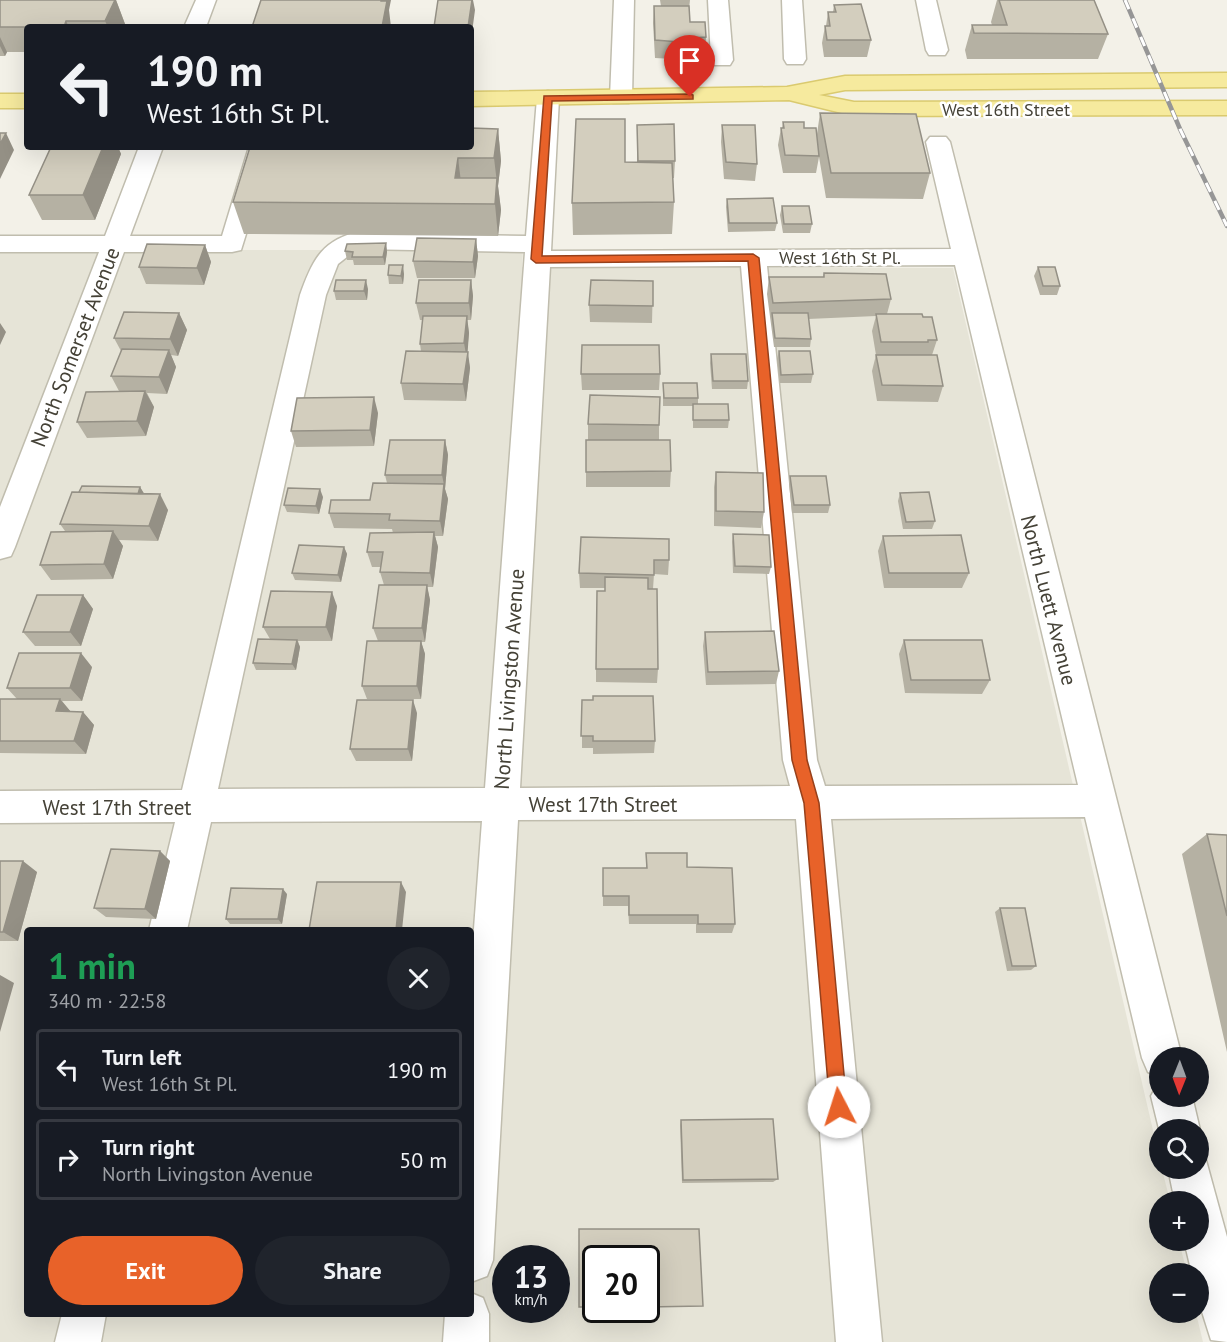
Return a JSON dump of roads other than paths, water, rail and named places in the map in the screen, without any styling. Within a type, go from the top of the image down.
[{"type":"main road","name":"West 16th Street","points":[[474,99],[787,94],[845,82],[1227,80]]},
{"type":"main road","name":"West 16th Street","points":[[787,94],[854,109],[1227,108]]},
{"type":"main road","points":[[0,101],[24,101]]},
{"type":"street","points":[[196,24],[206,0]]},
{"type":"street","points":[[621,98],[624,0]]},
{"type":"street","points":[[718,0],[722,60]]},
{"type":"street","points":[[792,0],[795,59]]},
{"type":"street","points":[[926,0],[937,50]]},
{"type":"street","name":"North Livingston Avenue","points":[[474,1214],[548,98]]},
{"type":"street","name":"North Luett Avenue","points":[[938,142],[964,257],[1159,1047]]},
{"type":"street","name":"North Somerset Avenue","points":[[0,547],[149,150]]},
{"type":"street","points":[[0,244],[232,244],[260,150]]},
{"type":"street","name":"West 16th St Pl.","points":[[169,927],[314,295],[325,262],[338,246],[354,241],[537,251],[753,258],[964,257]]},
{"type":"street","points":[[753,258],[800,760],[812,803],[859,1342]]},
{"type":"street","name":"West 17th Street","points":[[0,807],[1098,801]]},
{"type":"street","points":[[1209,1251],[1227,1323]]},
{"type":"street","points":[[78,1342],[83,1317]]},
{"type":"street","points":[[466,1342],[468,1317]]},
{"type":"railway","points":[[1125,0],[1180,129],[1227,226]]}]
